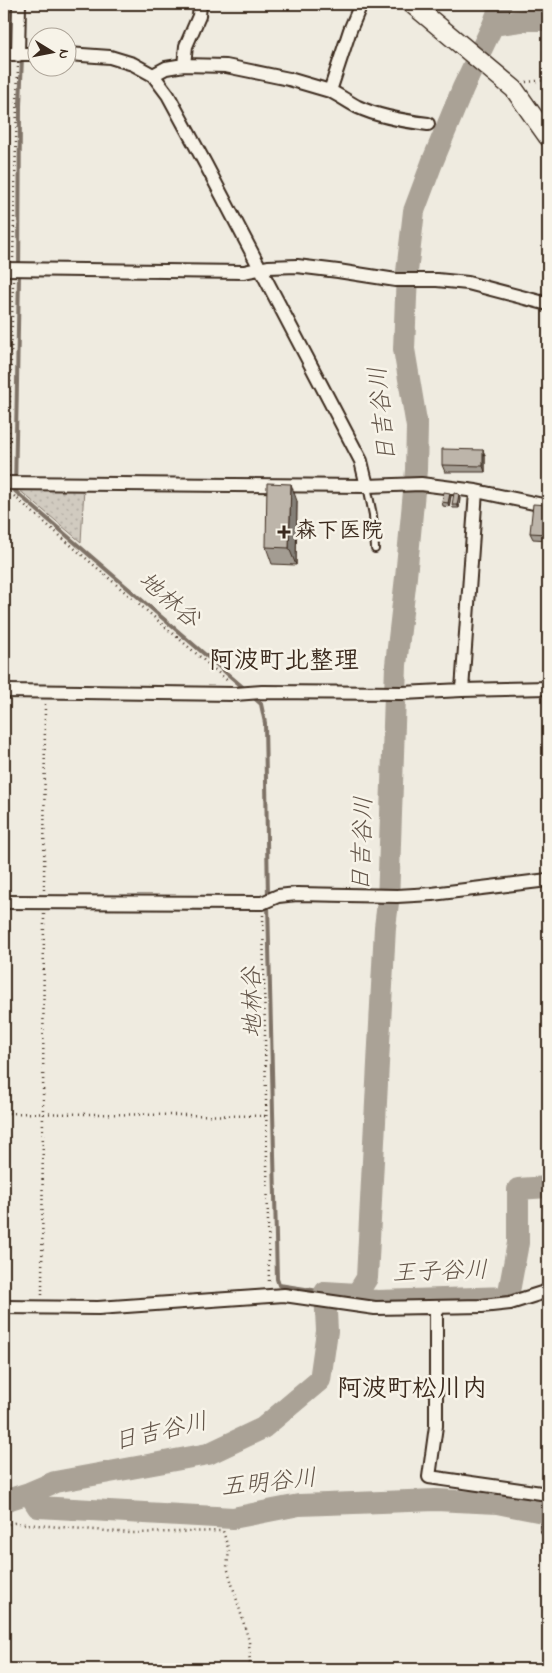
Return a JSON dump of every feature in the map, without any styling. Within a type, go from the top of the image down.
[{"type":"main road","points":[[412,4],[514,89],[548,137]]},
{"type":"street","points":[[4,54],[25,54],[19,4]]},
{"type":"street","points":[[184,65],[186,46],[199,16],[200,4]]},
{"type":"street","points":[[330,91],[350,30],[361,4]]},
{"type":"street","points":[[78,55],[110,57],[133,64],[153,75],[168,95],[361,461],[366,486]]},
{"type":"street","points":[[153,75],[166,68],[184,65],[226,66],[289,79],[330,91],[344,97],[357,107],[396,120],[428,124]]},
{"type":"street","points":[[14,269],[244,272],[268,267],[297,266],[396,280],[437,280],[468,283],[548,304]]},
{"type":"street","points":[[10,483],[366,486],[415,483],[476,491],[548,506]]},
{"type":"street","points":[[462,690],[476,491]]},
{"type":"street","points":[[4,691],[389,694],[548,688]]},
{"type":"street","points":[[4,902],[267,902],[278,896],[297,894],[397,896],[432,894],[548,880]]},
{"type":"street","points":[[4,1307],[98,1308],[206,1302],[284,1295],[375,1308],[482,1306],[510,1303],[548,1291]]},
{"type":"street","points":[[436,1307],[436,1426],[429,1477],[548,1494]]},
{"type":"lane","points":[[366,486],[373,515],[375,550]]},
{"type":"path","points":[[25,54],[14,269],[9,492],[232,685],[245,693]]},
{"type":"path","points":[[514,89],[524,82],[548,80]]},
{"type":"path","points":[[42,1307],[45,692]]},
{"type":"path","points":[[267,902],[266,1116],[270,1296]]},
{"type":"path","points":[[4,1113],[266,1116]]},
{"type":"path","points":[[4,1524],[14,1522],[130,1533],[223,1532],[229,1551],[227,1567],[249,1641],[250,1669]]},
{"type":"shaded area","points":[[84,488],[81,542],[18,489]]},
{"type":"building","points":[[442,449],[483,450],[483,466],[442,465]]},
{"type":"building","points":[[267,483],[291,484],[289,548],[266,547]]},
{"type":"building","points":[[444,492],[450,493],[448,503],[442,502]]},
{"type":"building","points":[[454,493],[459,494],[457,505],[452,505]]},
{"type":"building","points":[[533,504],[548,505],[548,534],[530,533]]},
{"type":"waterway","name":"日吉谷川","points":[[4,1501],[55,1482],[208,1454],[263,1428],[320,1380],[327,1331],[325,1292],[357,1294],[367,1278],[385,927],[388,903],[396,665],[416,470],[417,427],[404,349],[407,272],[414,211],[463,88],[501,4]]},
{"type":"waterway","name":"日吉谷川","points":[[493,25],[528,20],[548,20]]},
{"type":"waterway","name":"地林谷","points":[[22,57],[15,491],[245,689]]},
{"type":"waterway","name":"地林谷","points":[[252,696],[261,704],[265,723],[268,897]]},
{"type":"waterway","name":"地林谷","points":[[268,904],[277,1279],[279,1285],[325,1292]]},
{"type":"waterway","name":"王子谷川","points":[[357,1294],[365,1300],[378,1301],[508,1297],[518,1243],[518,1189],[548,1187]]},
{"type":"waterway","name":"五明谷川","points":[[29,1493],[38,1507],[233,1518],[299,1505],[436,1500],[497,1503],[548,1513]]},
{"type":"place","name":"森下医院","points":[[284,532]]},
{"type":"district","name":"阿波町北整理","points":[[284,662]]},
{"type":"district","name":"阿波町松川内","points":[[412,1390]]}]
